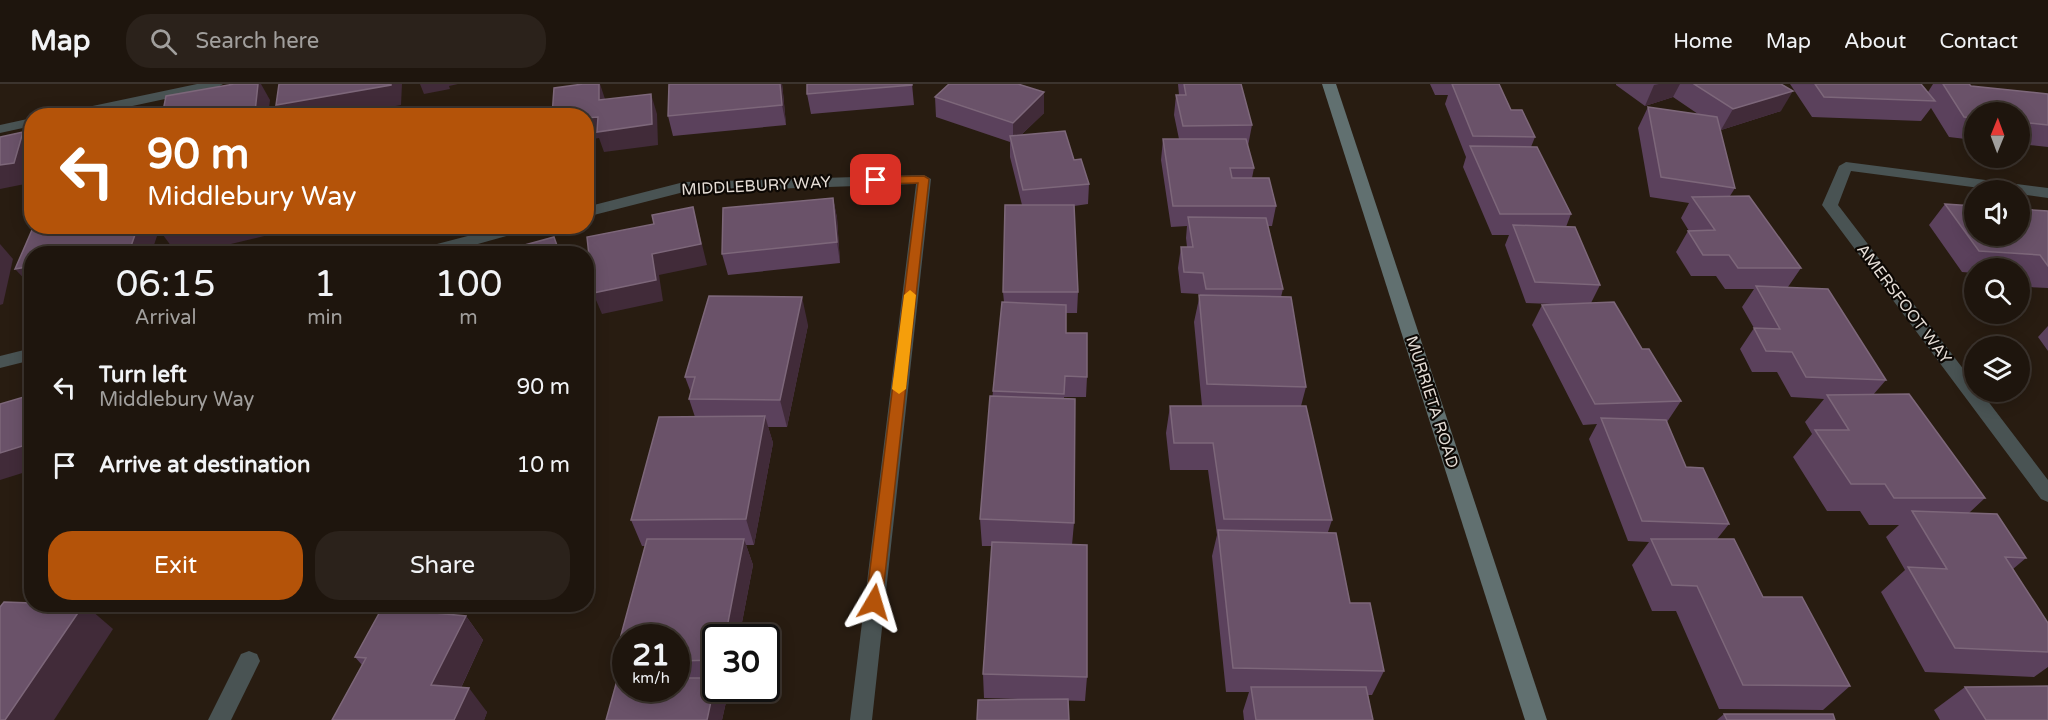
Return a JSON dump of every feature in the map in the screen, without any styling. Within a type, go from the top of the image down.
[{"type":"main road","name":"MURRIETA ROAD","points":[[1329,84],[1536,720]]},
{"type":"street","points":[[102,108],[216,84]]},
{"type":"street","points":[[0,129],[24,124]]},
{"type":"street","name":"AMERSFOOT WAY","points":[[2048,193],[1846,166],[1830,205],[2048,494]]},
{"type":"street","name":"MIDDLEBURY WAY","points":[[594,210],[684,187],[924,179],[861,720]]},
{"type":"street","points":[[451,246],[496,234]]},
{"type":"street","points":[[0,362],[24,356]]},
{"type":"street","points":[[219,720],[249,661]]},
{"type":"building","points":[[234,84],[258,84],[255,108],[164,108],[166,96]]},
{"type":"building","points":[[279,84],[391,84],[391,85],[276,105]]},
{"type":"building","points":[[599,84],[599,100],[651,94],[652,124],[597,132],[598,117],[594,117],[594,108],[553,108],[554,88]]},
{"type":"building","points":[[669,84],[780,84],[782,105],[668,116]]},
{"type":"building","points":[[807,84],[912,84],[912,85],[807,94]]},
{"type":"building","points":[[949,84],[1018,84],[1044,92],[1013,123],[935,97]]},
{"type":"building","points":[[1184,84],[1241,84],[1252,125],[1183,126],[1176,95],[1186,95]]},
{"type":"building","points":[[1452,84],[1499,84],[1511,110],[1522,110],[1535,137],[1473,136]]},
{"type":"building","points":[[1694,84],[1781,84],[1793,91],[1733,109]]},
{"type":"building","points":[[1815,84],[1921,84],[1935,101],[1824,97]]},
{"type":"building","points":[[1943,84],[1969,84],[2048,94],[2048,125],[2030,123],[2030,102],[1964,102],[1964,117]]},
{"type":"building","points":[[1648,107],[1717,117],[1735,188],[1661,177]]},
{"type":"building","points":[[1065,131],[1074,160],[1081,159],[1089,184],[1023,190],[1010,136]]},
{"type":"building","points":[[23,132],[14,163],[0,165],[0,137]]},
{"type":"building","points":[[1163,139],[1246,139],[1254,168],[1230,168],[1232,178],[1269,178],[1276,206],[1173,206]]},
{"type":"building","points":[[1470,146],[1537,147],[1571,214],[1500,214]]},
{"type":"building","points":[[1749,196],[1801,268],[1738,268],[1729,255],[1703,255],[1688,231],[1715,230],[1692,197]]},
{"type":"building","points":[[833,198],[837,242],[722,254],[723,208]]},
{"type":"building","points":[[1945,204],[1964,205],[1964,230]]},
{"type":"building","points":[[1005,205],[1074,205],[1078,292],[1003,292]]},
{"type":"building","points":[[693,207],[701,244],[652,254],[656,280],[594,293],[594,246],[588,246],[587,237],[654,224],[652,215]]},
{"type":"building","points":[[2030,210],[2048,211],[2048,266],[2040,255],[1979,251],[1975,246],[2030,246]]},
{"type":"building","points":[[1188,217],[1266,218],[1283,289],[1206,289],[1203,273],[1184,272],[1181,247],[1193,247]]},
{"type":"building","points":[[1513,225],[1575,227],[1600,285],[1535,282]]},
{"type":"building","points":[[30,234],[135,234],[131,246],[25,246]]},
{"type":"building","points":[[554,237],[557,246],[521,246]]},
{"type":"building","points":[[24,248],[24,267],[15,269]]},
{"type":"building","points":[[1756,286],[1828,289],[1886,380],[1806,377],[1792,352],[1766,351],[1754,328],[1780,329]]},
{"type":"building","points":[[1199,295],[1291,297],[1306,387],[1207,384]]},
{"type":"building","points":[[709,296],[802,297],[780,400],[689,399],[695,377],[685,377]]},
{"type":"building","points":[[1002,302],[1066,305],[1066,333],[1087,333],[1087,377],[1065,376],[1064,394],[993,391]]},
{"type":"building","points":[[1614,302],[1642,349],[1649,349],[1681,401],[1595,404],[1542,305]]},
{"type":"building","points":[[1909,394],[1985,498],[1894,498],[1885,484],[1851,484],[1815,430],[1849,430],[1827,395]]},
{"type":"building","points":[[990,396],[1075,399],[1074,523],[980,519]]},
{"type":"building","points":[[24,397],[24,446],[0,453],[0,404]]},
{"type":"building","points":[[1170,406],[1306,406],[1332,520],[1224,519],[1213,443],[1174,443]]},
{"type":"building","points":[[765,416],[746,519],[631,520],[659,417]]},
{"type":"building","points":[[1601,418],[1666,420],[1686,467],[1703,468],[1729,524],[1642,521]]},
{"type":"building","points":[[1912,511],[1997,514],[2026,558],[2005,557],[2048,623],[2048,652],[1955,648],[1908,567],[1947,569]]},
{"type":"building","points":[[1218,530],[1336,533],[1350,603],[1370,603],[1384,671],[1233,668]]},
{"type":"building","points":[[647,539],[744,539],[728,624],[702,624],[702,660],[690,661],[690,624],[624,624]]},
{"type":"building","points":[[1651,539],[1734,539],[1763,597],[1802,597],[1850,686],[1743,685],[1697,586],[1672,585]]},
{"type":"building","points":[[992,542],[1087,545],[1087,677],[983,674]]},
{"type":"building","points":[[4,602],[24,603],[24,612],[79,612],[5,720],[0,720],[0,607]]},
{"type":"building","points":[[380,612],[424,612],[466,616],[431,685],[469,688],[454,720],[332,720],[366,658],[355,657]]},
{"type":"building","points":[[690,678],[702,678],[702,702],[711,702],[707,720],[606,720],[612,698],[612,702],[690,702]]},
{"type":"building","points":[[2048,686],[2048,720],[1986,720],[1965,687]]},
{"type":"building","points":[[1251,687],[1366,687],[1373,720],[1256,720]]},
{"type":"building","points":[[1068,699],[1069,720],[977,720],[978,700]]},
{"type":"building","points":[[1724,714],[1833,714],[1835,720],[1727,720]]},
{"type":"slow traffic","points":[[899,389],[910,295]]},
{"type":"route","points":[[874,602],[924,179],[876,180]]}]
